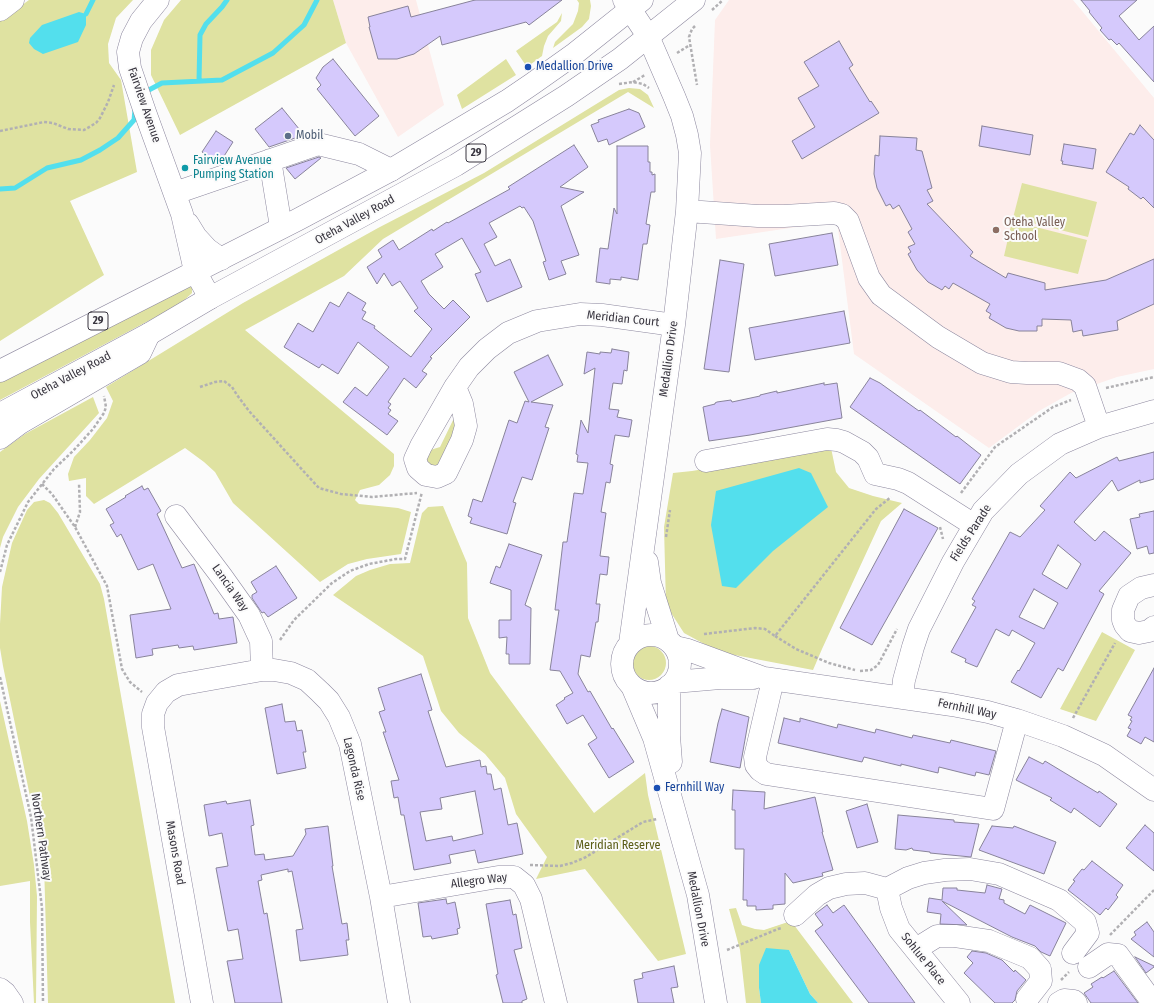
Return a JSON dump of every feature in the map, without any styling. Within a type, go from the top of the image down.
[{"type":"main road","points":[[0,10],[13,0]]},
{"type":"main road","name":"Fairview Avenue","points":[[158,0],[136,29],[129,46],[129,63],[125,84],[145,112],[182,214],[195,271],[210,298]]},
{"type":"main road","name":"Medallion Drive","points":[[630,643],[674,325],[687,211],[690,153],[682,116],[648,36],[632,3]]},
{"type":"main road","name":"29","points":[[0,371],[221,259],[391,170],[513,97],[563,62],[632,3]]},
{"type":"main road","name":"Oteha Valley Road","points":[[0,414],[150,334],[210,298],[456,165],[566,96],[620,59],[648,36],[701,7]]},
{"type":"main road","points":[[175,193],[318,144],[359,154],[391,170]]},
{"type":"main road","points":[[270,160],[281,227]]},
{"type":"main road","points":[[687,211],[758,216],[834,213],[842,215],[848,221],[867,272],[881,295],[938,337],[982,363],[1011,372],[1059,373],[1078,380],[1085,386],[1099,427]]},
{"type":"main road","name":"Fairview Avenue","points":[[182,214],[196,237],[207,249],[221,259]]},
{"type":"main road","name":"Meridian Court","points":[[424,484],[415,459],[421,446],[455,387],[469,367],[487,349],[508,333],[537,321],[580,314],[602,315],[674,325]]},
{"type":"main road","points":[[0,438],[20,422],[140,353],[150,334]]},
{"type":"main road","points":[[424,484],[446,472],[462,440],[466,426],[462,404],[455,387]]},
{"type":"main road","name":"Fields Parade","points":[[902,697],[904,680],[919,629],[953,562],[982,511],[1019,474],[1060,444],[1099,427],[1154,411]]},
{"type":"main road","points":[[706,461],[828,440],[837,440],[844,442],[862,452],[868,458],[875,474],[898,479],[908,483],[974,525]]},
{"type":"main road","name":"Lancia Way","points":[[176,516],[249,616],[261,641],[268,670]]},
{"type":"main road","name":"Medallion Drive","points":[[644,541],[650,583],[672,644]]},
{"type":"main road","points":[[1154,586],[1141,588],[1129,596],[1123,610],[1123,620],[1130,631],[1139,633],[1154,627]]},
{"type":"main road","points":[[652,634],[660,636],[672,644],[678,654],[680,668],[671,684],[659,692],[648,693],[642,692],[632,686],[624,675],[621,662],[630,643],[636,638],[652,634]]},
{"type":"main road","name":"Fernhill Way","points":[[672,644],[768,679]]},
{"type":"main road","name":"Lagonda Rise","points":[[157,703],[166,692],[178,685],[268,670],[291,673],[307,680],[329,701],[339,717],[350,744],[381,897],[399,1003]]},
{"type":"main road","name":"Fernhill Way","points":[[671,684],[720,678],[768,679],[902,697],[981,711],[1017,720],[1063,736],[1104,755],[1154,790]]},
{"type":"main road","points":[[768,679],[755,757],[756,765],[766,774],[993,809],[1017,720]]},
{"type":"main road","name":"Medallion Drive","points":[[671,684],[669,736],[676,815]]},
{"type":"main road","name":"Medallion Drive","points":[[632,686],[654,738],[698,895],[716,1003]]},
{"type":"main road","name":"Masons Road","points":[[157,703],[153,714],[153,727],[202,1003]]},
{"type":"main road","points":[[789,922],[811,900],[829,888],[846,884],[865,883],[887,889],[908,878],[924,873],[970,869],[999,874],[1059,900],[1085,922],[1088,933],[1073,953]]},
{"type":"main road","name":"Allegro Way","points":[[381,897],[498,876],[514,877],[524,884],[531,900],[556,1003]]},
{"type":"main road","name":"Sohlue Place","points":[[887,889],[891,908],[899,928],[959,1003]]},
{"type":"main road","points":[[916,950],[937,936],[955,936],[989,942],[1030,958],[1040,969],[1041,981],[1027,999]]},
{"type":"main road","points":[[1089,967],[1108,954],[1118,955],[1153,1003]]},
{"type":"main road","points":[[0,989],[12,1003]]},
{"type":"main road","points":[[1059,1003],[1064,1000],[1074,1001],[1076,1003]]},
{"type":"path","points":[[701,7],[723,0]]},
{"type":"path","points":[[697,23],[692,29],[689,37],[697,85]]},
{"type":"path","points":[[0,131],[44,122],[54,123],[74,130],[87,129],[96,123],[108,102],[125,84]]},
{"type":"path","points":[[0,572],[8,545],[28,502],[54,468],[73,451],[93,429],[104,413],[106,407],[105,397],[96,379]]},
{"type":"path","points":[[200,387],[215,382],[224,381],[232,387],[249,411],[306,475],[320,488],[341,494],[372,497],[424,484],[405,559],[396,559],[369,564],[350,571],[332,583],[294,620],[281,638],[268,670]]},
{"type":"path","points":[[75,527],[80,512],[79,483]]},
{"type":"path","points":[[700,634],[755,628],[765,629],[775,636],[876,509],[908,483]]},
{"type":"path","points":[[42,484],[52,494],[75,527],[107,586],[122,668],[130,682],[157,703]]},
{"type":"path","points":[[666,540],[670,509]]},
{"type":"path","points":[[1073,718],[1118,637]]},
{"type":"path","name":"Northern Pathway","points":[[0,677],[31,817],[42,908],[43,1003]]},
{"type":"path","points":[[524,865],[560,866],[572,863],[586,857],[643,822],[676,815]]},
{"type":"path","points":[[1121,924],[1154,890]]},
{"type":"path","points":[[708,958],[778,929],[789,922]]},
{"type":"shaded area","points":[[333,0],[416,0],[444,105],[398,137],[346,43]]},
{"type":"shaded area","name":"Oteha Valley School","points":[[729,0],[1073,0],[1154,98],[1154,369],[1117,377],[1071,393],[1039,411],[989,448],[854,354],[837,221],[716,239],[710,145],[715,20]]},
{"type":"green space","points":[[29,0],[133,0],[116,18],[108,44],[109,63],[121,80],[137,172],[70,201],[104,275],[0,341],[0,21]]},
{"type":"green space","points":[[181,0],[333,0],[346,43],[180,135],[151,75],[151,50],[164,20]]},
{"type":"green space","points":[[577,0],[590,0],[591,6],[589,19],[582,27],[553,48],[555,42],[573,24],[578,11],[579,3]]},
{"type":"green space","points":[[562,13],[561,21],[548,36],[542,56],[527,67],[516,51],[557,22]]},
{"type":"green space","points":[[506,59],[516,75],[462,109],[457,95]]},
{"type":"green space","points":[[629,88],[640,89],[648,95],[654,108],[628,92],[383,239],[344,276],[245,330],[394,454],[394,466],[390,475],[379,485],[360,490],[355,500],[359,504],[398,508],[411,512],[401,554],[367,559],[348,564],[320,582],[233,503],[215,472],[185,448],[94,504],[86,496],[86,478],[69,481],[68,474],[74,457],[90,440],[107,418],[113,401],[106,387],[243,303],[378,228],[484,173],[619,90]]},
{"type":"green space","points":[[1022,183],[1097,202],[1088,237],[1013,218]]},
{"type":"green space","points":[[1012,221],[1087,240],[1078,274],[1004,256]]},
{"type":"green space","points":[[192,285],[192,293],[180,304],[0,400],[0,381]]},
{"type":"green space","points":[[93,397],[99,413],[39,479],[18,507],[3,537],[0,548],[0,452],[25,434]]},
{"type":"green space","points":[[453,403],[458,405],[461,431],[445,463],[441,467],[437,467],[429,464],[426,453],[427,451],[440,447],[456,414],[444,418],[449,407]]},
{"type":"green space","points":[[831,448],[836,472],[849,488],[902,503],[881,521],[813,670],[719,652],[684,633],[666,605],[664,527],[673,473]]},
{"type":"green space","points":[[44,500],[50,503],[58,513],[100,584],[104,599],[175,1003],[48,1003],[44,864],[0,648],[2,587],[12,543],[27,510],[34,502]]},
{"type":"green space","name":"Meridian Reserve","points":[[443,506],[467,563],[468,618],[490,673],[594,813],[645,773],[648,795],[686,954],[658,961],[585,869],[536,879],[547,857],[516,814],[505,778],[485,754],[459,733],[441,711],[423,656],[333,595],[356,576],[370,570],[390,564],[410,563],[422,513],[428,507]]},
{"type":"green space","points":[[1102,632],[1135,650],[1096,721],[1060,709]]},
{"type":"green space","points":[[652,646],[661,651],[665,656],[665,670],[661,675],[656,679],[646,680],[642,679],[633,670],[632,660],[633,656],[642,647]]},
{"type":"green space","points":[[0,701],[27,821],[34,865],[37,896],[36,1003],[34,1003],[30,922],[30,881],[0,886]]},
{"type":"green space","points":[[736,908],[742,925],[755,929],[764,930],[791,921],[853,1003],[818,1003],[810,994],[789,950],[759,988],[761,1003],[746,1003],[740,950],[729,909]]},
{"type":"water","points":[[79,12],[86,14],[86,25],[78,42],[43,54],[34,49],[29,43],[30,38],[42,25]]},
{"type":"water","points":[[799,468],[811,473],[828,507],[773,551],[736,588],[722,586],[711,525],[716,491]]},
{"type":"water","points":[[766,948],[789,950],[810,994],[818,1003],[761,1003],[759,988],[759,965]]},
{"type":"building","points":[[475,0],[562,0],[529,25],[526,22],[442,45],[440,36],[414,54],[397,59],[378,59],[369,27],[368,17],[408,6],[411,17]]},
{"type":"building","points":[[1081,0],[1137,0],[1119,16],[1139,40],[1154,26],[1154,82],[1119,43],[1117,45],[1111,39],[1109,40],[1100,30],[1102,28]]},
{"type":"building","points":[[839,41],[853,65],[849,68],[870,102],[871,101],[879,113],[802,159],[792,141],[815,127],[798,98],[819,86],[804,62]]},
{"type":"building","points":[[333,59],[379,116],[355,136],[317,89],[321,85],[316,78],[323,67]]},
{"type":"building","points":[[282,108],[304,135],[269,147],[255,129]]},
{"type":"building","points":[[629,109],[639,113],[645,127],[609,145],[607,139],[598,142],[591,125],[599,122],[598,120]]},
{"type":"building","points":[[1140,125],[1154,140],[1154,208],[1143,197],[1141,199],[1128,189],[1129,187],[1106,172],[1130,133],[1134,135]]},
{"type":"building","points":[[982,126],[1033,135],[1030,155],[979,146]]},
{"type":"building","points":[[216,131],[233,142],[219,164],[202,152]]},
{"type":"building","points":[[880,136],[917,138],[916,150],[922,151],[932,188],[927,190],[933,201],[927,204],[973,252],[970,256],[981,263],[1006,278],[1008,273],[1045,283],[1045,290],[1106,280],[1154,259],[1154,304],[1117,321],[1118,330],[1083,336],[1082,330],[1073,332],[1071,320],[1042,319],[1042,326],[1037,326],[1037,331],[1019,331],[1006,328],[989,318],[991,314],[986,311],[990,304],[953,283],[949,289],[945,286],[942,290],[928,282],[917,270],[908,254],[911,252],[908,247],[915,244],[908,232],[912,229],[899,205],[893,209],[890,204],[886,206],[877,188],[874,174],[875,155],[879,156]]},
{"type":"building","points":[[1064,144],[1096,149],[1093,169],[1062,164],[1063,161],[1061,161]]},
{"type":"building","points":[[574,145],[588,167],[560,187],[584,192],[561,206],[579,255],[561,261],[566,274],[549,280],[543,262],[546,261],[533,221],[524,207],[522,208],[520,206],[489,223],[497,237],[484,244],[495,266],[510,259],[522,287],[487,302],[475,274],[481,272],[462,238],[435,254],[443,267],[421,281],[429,294],[444,309],[453,300],[470,317],[430,357],[432,358],[422,371],[427,374],[416,388],[404,378],[388,402],[391,404],[388,408],[391,410],[388,414],[398,421],[387,435],[343,402],[355,387],[367,396],[389,367],[358,342],[338,374],[322,364],[319,368],[284,347],[298,323],[313,332],[330,302],[339,307],[348,292],[366,303],[362,310],[366,312],[362,319],[375,326],[374,328],[411,357],[432,329],[414,311],[418,308],[400,281],[392,286],[384,273],[377,284],[367,267],[382,257],[378,250],[393,240],[399,250],[432,229],[433,231],[510,189],[508,187]]},
{"type":"building","points":[[617,146],[648,146],[648,162],[650,162],[650,172],[652,172],[652,175],[655,174],[655,192],[651,192],[646,224],[650,225],[647,244],[643,244],[638,280],[621,277],[621,280],[610,279],[610,284],[596,282],[600,248],[608,249],[614,208],[617,214]]},
{"type":"building","points":[[319,157],[321,158],[295,179],[286,168]]},
{"type":"building","points":[[832,233],[838,265],[775,276],[769,244]]},
{"type":"building","points":[[720,260],[744,264],[729,372],[704,369]]},
{"type":"building","points":[[844,311],[850,343],[755,360],[749,328]]},
{"type":"building","points":[[612,349],[629,352],[627,371],[624,370],[622,384],[613,383],[609,409],[619,410],[617,417],[632,420],[629,437],[615,435],[610,464],[613,465],[610,483],[606,482],[601,512],[606,513],[600,556],[609,557],[607,575],[600,574],[596,604],[600,604],[598,622],[596,622],[590,657],[581,655],[578,674],[588,692],[590,691],[612,729],[613,728],[634,762],[609,778],[588,744],[597,738],[583,715],[567,724],[556,705],[573,693],[560,671],[550,670],[559,610],[555,610],[563,542],[567,542],[574,493],[583,494],[588,463],[577,462],[578,455],[576,454],[581,420],[588,433],[595,368],[584,374],[587,352],[600,354],[600,352],[611,353]]},
{"type":"building","points":[[548,355],[563,385],[531,402],[553,405],[545,427],[549,428],[532,480],[522,477],[513,502],[516,503],[507,534],[470,523],[472,518],[468,516],[473,499],[482,502],[509,420],[517,423],[525,401],[529,402],[514,372]]},
{"type":"building","points":[[870,378],[880,383],[919,411],[920,410],[981,455],[960,484],[850,407]]},
{"type":"building","points":[[824,383],[824,385],[837,383],[842,418],[709,441],[703,407],[715,404],[717,402],[731,400],[732,402],[777,391],[777,393]]},
{"type":"building","points":[[1154,452],[1154,479],[1140,483],[1140,480],[1118,491],[1112,480],[1074,522],[1095,541],[1104,531],[1131,553],[1099,591],[1104,594],[1063,671],[1058,668],[1041,698],[1011,682],[1035,643],[1012,630],[1009,636],[996,629],[977,667],[965,662],[966,659],[951,652],[976,607],[972,605],[975,601],[972,599],[1010,532],[1020,537],[1045,510],[1040,506],[1070,472],[1076,478],[1117,457],[1119,461]],"holes":[[[1058,545],[1081,564],[1067,589],[1042,574]],[[1034,589],[1058,603],[1044,629],[1019,617]]]},
{"type":"building","points":[[142,486],[144,490],[148,488],[161,511],[157,514],[182,568],[194,564],[214,614],[218,613],[219,619],[233,617],[237,643],[194,650],[193,646],[179,648],[178,645],[152,649],[153,655],[136,658],[130,615],[171,609],[153,564],[138,570],[121,534],[117,537],[110,525],[114,523],[106,509]]},
{"type":"building","points":[[904,509],[938,528],[872,645],[840,628]]},
{"type":"building","points":[[1154,511],[1154,553],[1149,554],[1147,546],[1137,549],[1130,519],[1140,517],[1139,514]]},
{"type":"building","points":[[509,544],[542,555],[525,605],[531,608],[530,664],[509,664],[509,654],[506,654],[507,637],[499,638],[499,620],[511,620],[511,590],[490,583],[496,566],[500,568]]},
{"type":"building","points":[[276,566],[297,598],[268,617],[264,612],[262,613],[252,598],[252,595],[257,592],[251,582]]},
{"type":"building","points":[[1154,668],[1154,742],[1145,737],[1141,744],[1127,736],[1131,729],[1128,728],[1132,721],[1130,720],[1132,717],[1128,715]]},
{"type":"building","points":[[421,674],[432,710],[428,711],[446,767],[480,760],[481,767],[486,766],[487,774],[491,774],[494,790],[501,788],[508,825],[517,823],[523,854],[478,863],[475,850],[449,855],[451,863],[414,870],[404,815],[401,815],[398,797],[394,798],[391,781],[399,780],[383,732],[386,732],[379,712],[385,710],[378,688]],"holes":[[[475,791],[483,834],[453,841],[452,836],[426,841],[420,812],[442,809],[440,798]]]},
{"type":"building","points":[[282,704],[285,722],[295,721],[297,731],[302,730],[306,752],[303,752],[306,768],[277,774],[265,708]]},
{"type":"building","points":[[722,709],[749,717],[740,768],[710,762]]},
{"type":"building","points":[[784,718],[800,722],[800,718],[837,728],[838,724],[875,733],[876,729],[912,738],[913,735],[950,743],[951,740],[996,751],[989,775],[976,772],[975,776],[939,767],[938,773],[864,757],[862,762],[778,743]]},
{"type":"building","points":[[1029,757],[1043,764],[1045,761],[1098,793],[1099,791],[1117,804],[1100,827],[1074,808],[1071,813],[1050,800],[1052,798],[1016,780]]},
{"type":"building","points":[[733,790],[765,792],[764,809],[815,797],[822,832],[833,870],[822,873],[823,876],[793,883],[785,873],[785,904],[773,905],[773,909],[756,910],[756,906],[747,906],[747,900],[743,900],[744,849],[735,849],[735,810],[732,810]]},
{"type":"building","points":[[250,800],[254,825],[251,826],[255,855],[264,854],[265,860],[293,856],[306,834],[305,829],[328,826],[332,866],[342,924],[347,923],[349,940],[346,940],[348,955],[300,961],[296,930],[303,929],[292,871],[288,872],[288,869],[261,875],[262,880],[258,881],[264,914],[267,913],[282,1003],[235,1003],[227,961],[243,959],[238,929],[228,931],[216,868],[228,866],[222,833],[209,836],[204,805],[226,801],[227,804]]},
{"type":"building","points":[[867,804],[878,842],[857,848],[846,811]]},
{"type":"building","points":[[898,815],[954,820],[954,822],[979,824],[971,857],[930,853],[913,850],[912,848],[906,850],[895,849]]},
{"type":"building","points":[[1145,825],[1154,833],[1154,871],[1126,848]]},
{"type":"building","points":[[992,826],[1013,828],[1014,826],[1056,842],[1044,874],[979,850]]},
{"type":"building","points":[[1092,861],[1123,885],[1116,895],[1118,897],[1108,910],[1106,908],[1100,915],[1068,890],[1075,881],[1073,880],[1082,869],[1084,870]]},
{"type":"building","points":[[987,885],[1002,889],[999,899],[1004,900],[1004,903],[1025,914],[1030,905],[1066,923],[1050,956],[1041,952],[1035,946],[1012,937],[942,901],[967,925],[940,924],[941,914],[927,912],[929,898],[942,900],[943,888],[957,888],[957,890],[985,893]]},
{"type":"building","points":[[446,899],[447,904],[455,902],[460,928],[457,929],[458,934],[432,939],[431,936],[423,937],[418,903]]},
{"type":"building","points":[[510,900],[513,915],[516,914],[522,948],[514,950],[527,999],[522,1001],[522,1003],[503,1003],[496,975],[498,974],[486,904]]},
{"type":"building","points":[[827,905],[833,913],[844,905],[915,1003],[869,1003],[815,931],[823,925],[815,914]]},
{"type":"building","points":[[1147,922],[1154,932],[1154,957],[1131,939],[1136,935],[1134,932]]},
{"type":"building","points":[[972,951],[986,953],[1002,960],[1014,972],[1015,970],[1026,980],[1017,991],[1015,1000],[1012,1003],[995,1003],[964,973],[973,963],[967,957]]},
{"type":"building","points":[[1135,957],[1154,966],[1154,967],[1146,973]]},
{"type":"building","points":[[674,966],[678,987],[671,988],[674,1003],[638,1003],[634,980],[643,978],[642,973]]},
{"type":"building","points":[[1114,971],[1138,1003],[1091,1003],[1084,993],[1093,987],[1091,984]]},
{"type":"waterway","points":[[86,14],[93,0]]},
{"type":"waterway","points":[[199,81],[200,35],[206,24],[227,0]]},
{"type":"waterway","points":[[144,95],[147,91],[162,83],[222,80],[273,53],[304,25],[317,0]]},
{"type":"waterway","points":[[0,189],[15,188],[47,168],[81,160],[100,150],[118,138],[134,120],[135,110]]},
{"type":"place","name":"Medallion Drive","points":[[528,67]]},
{"type":"place","name":"Mobil","points":[[288,136]]},
{"type":"place","name":"Fairview Avenue Pumping Station","points":[[185,168]]},
{"type":"place","name":"Oteha Valley School","points":[[996,230]]},
{"type":"place","name":"Fernhill Way","points":[[657,788]]}]
